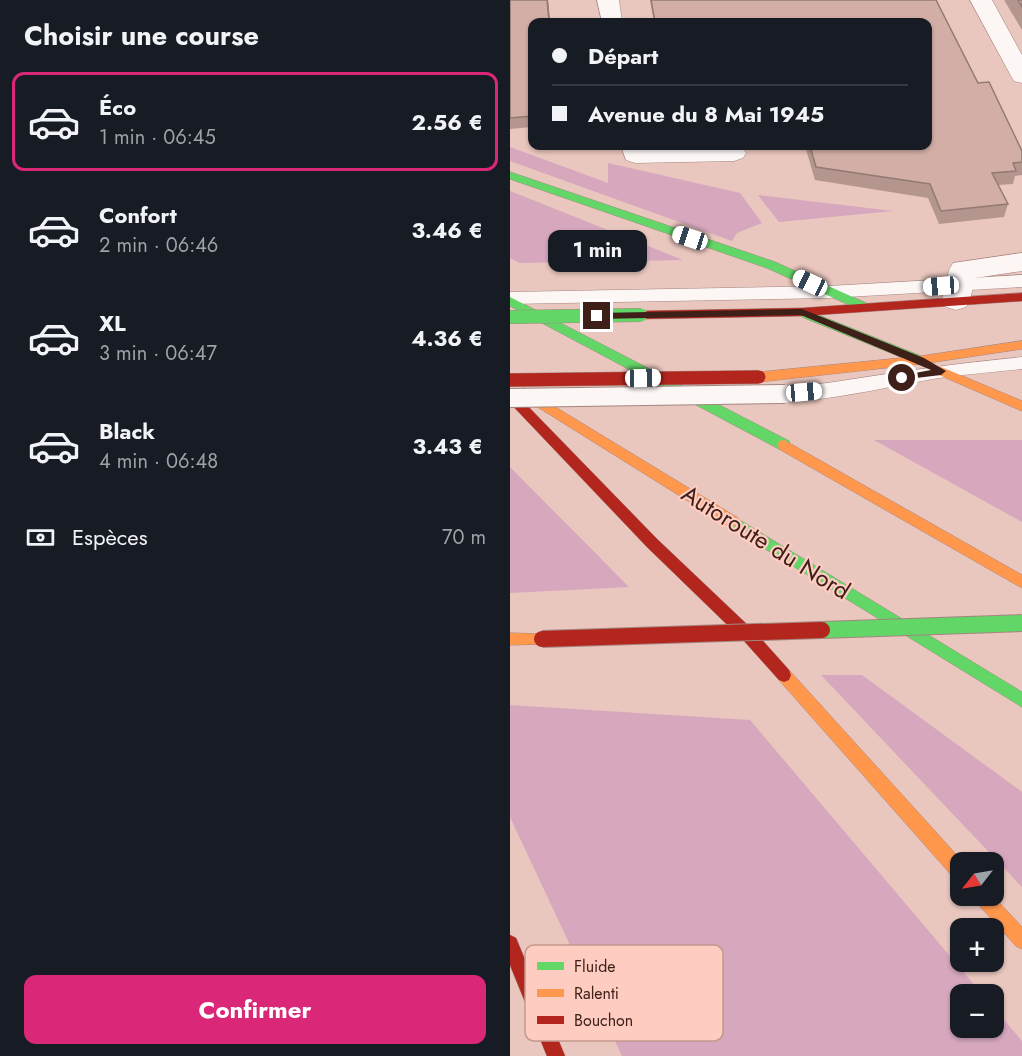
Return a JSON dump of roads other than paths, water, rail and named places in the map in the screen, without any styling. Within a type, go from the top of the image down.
[{"type":"main road","points":[[510,175],[771,265],[862,306]]},
{"type":"main road","points":[[510,317],[802,312],[958,292],[1022,297]]},
{"type":"main road","points":[[510,299],[797,452],[1022,582]]},
{"type":"main road","points":[[802,312],[921,360],[1022,406]]},
{"type":"main road","points":[[510,382],[759,377],[921,360],[1022,345]]},
{"type":"main road","name":"Autoroute du Nord","points":[[510,382],[1022,700]]},
{"type":"main road","points":[[510,396],[652,543],[750,637],[950,861]]},
{"type":"main road","points":[[510,639],[1022,623]]},
{"type":"main road","points":[[990,906],[1022,940]]},
{"type":"main road","points":[[510,944],[525,981]]},
{"type":"main road","points":[[550,1041],[556,1056]]},
{"type":"street","points":[[608,0],[611,18]]},
{"type":"street","points":[[981,0],[1022,76]]},
{"type":"street","points":[[634,150],[635,155],[734,153]]},
{"type":"street","points":[[958,292],[963,270],[1022,262]]},
{"type":"lane","points":[[510,299],[607,295],[958,292],[1022,281]]},
{"type":"lane","points":[[510,396],[785,394],[822,391],[941,371],[1022,363]]}]
